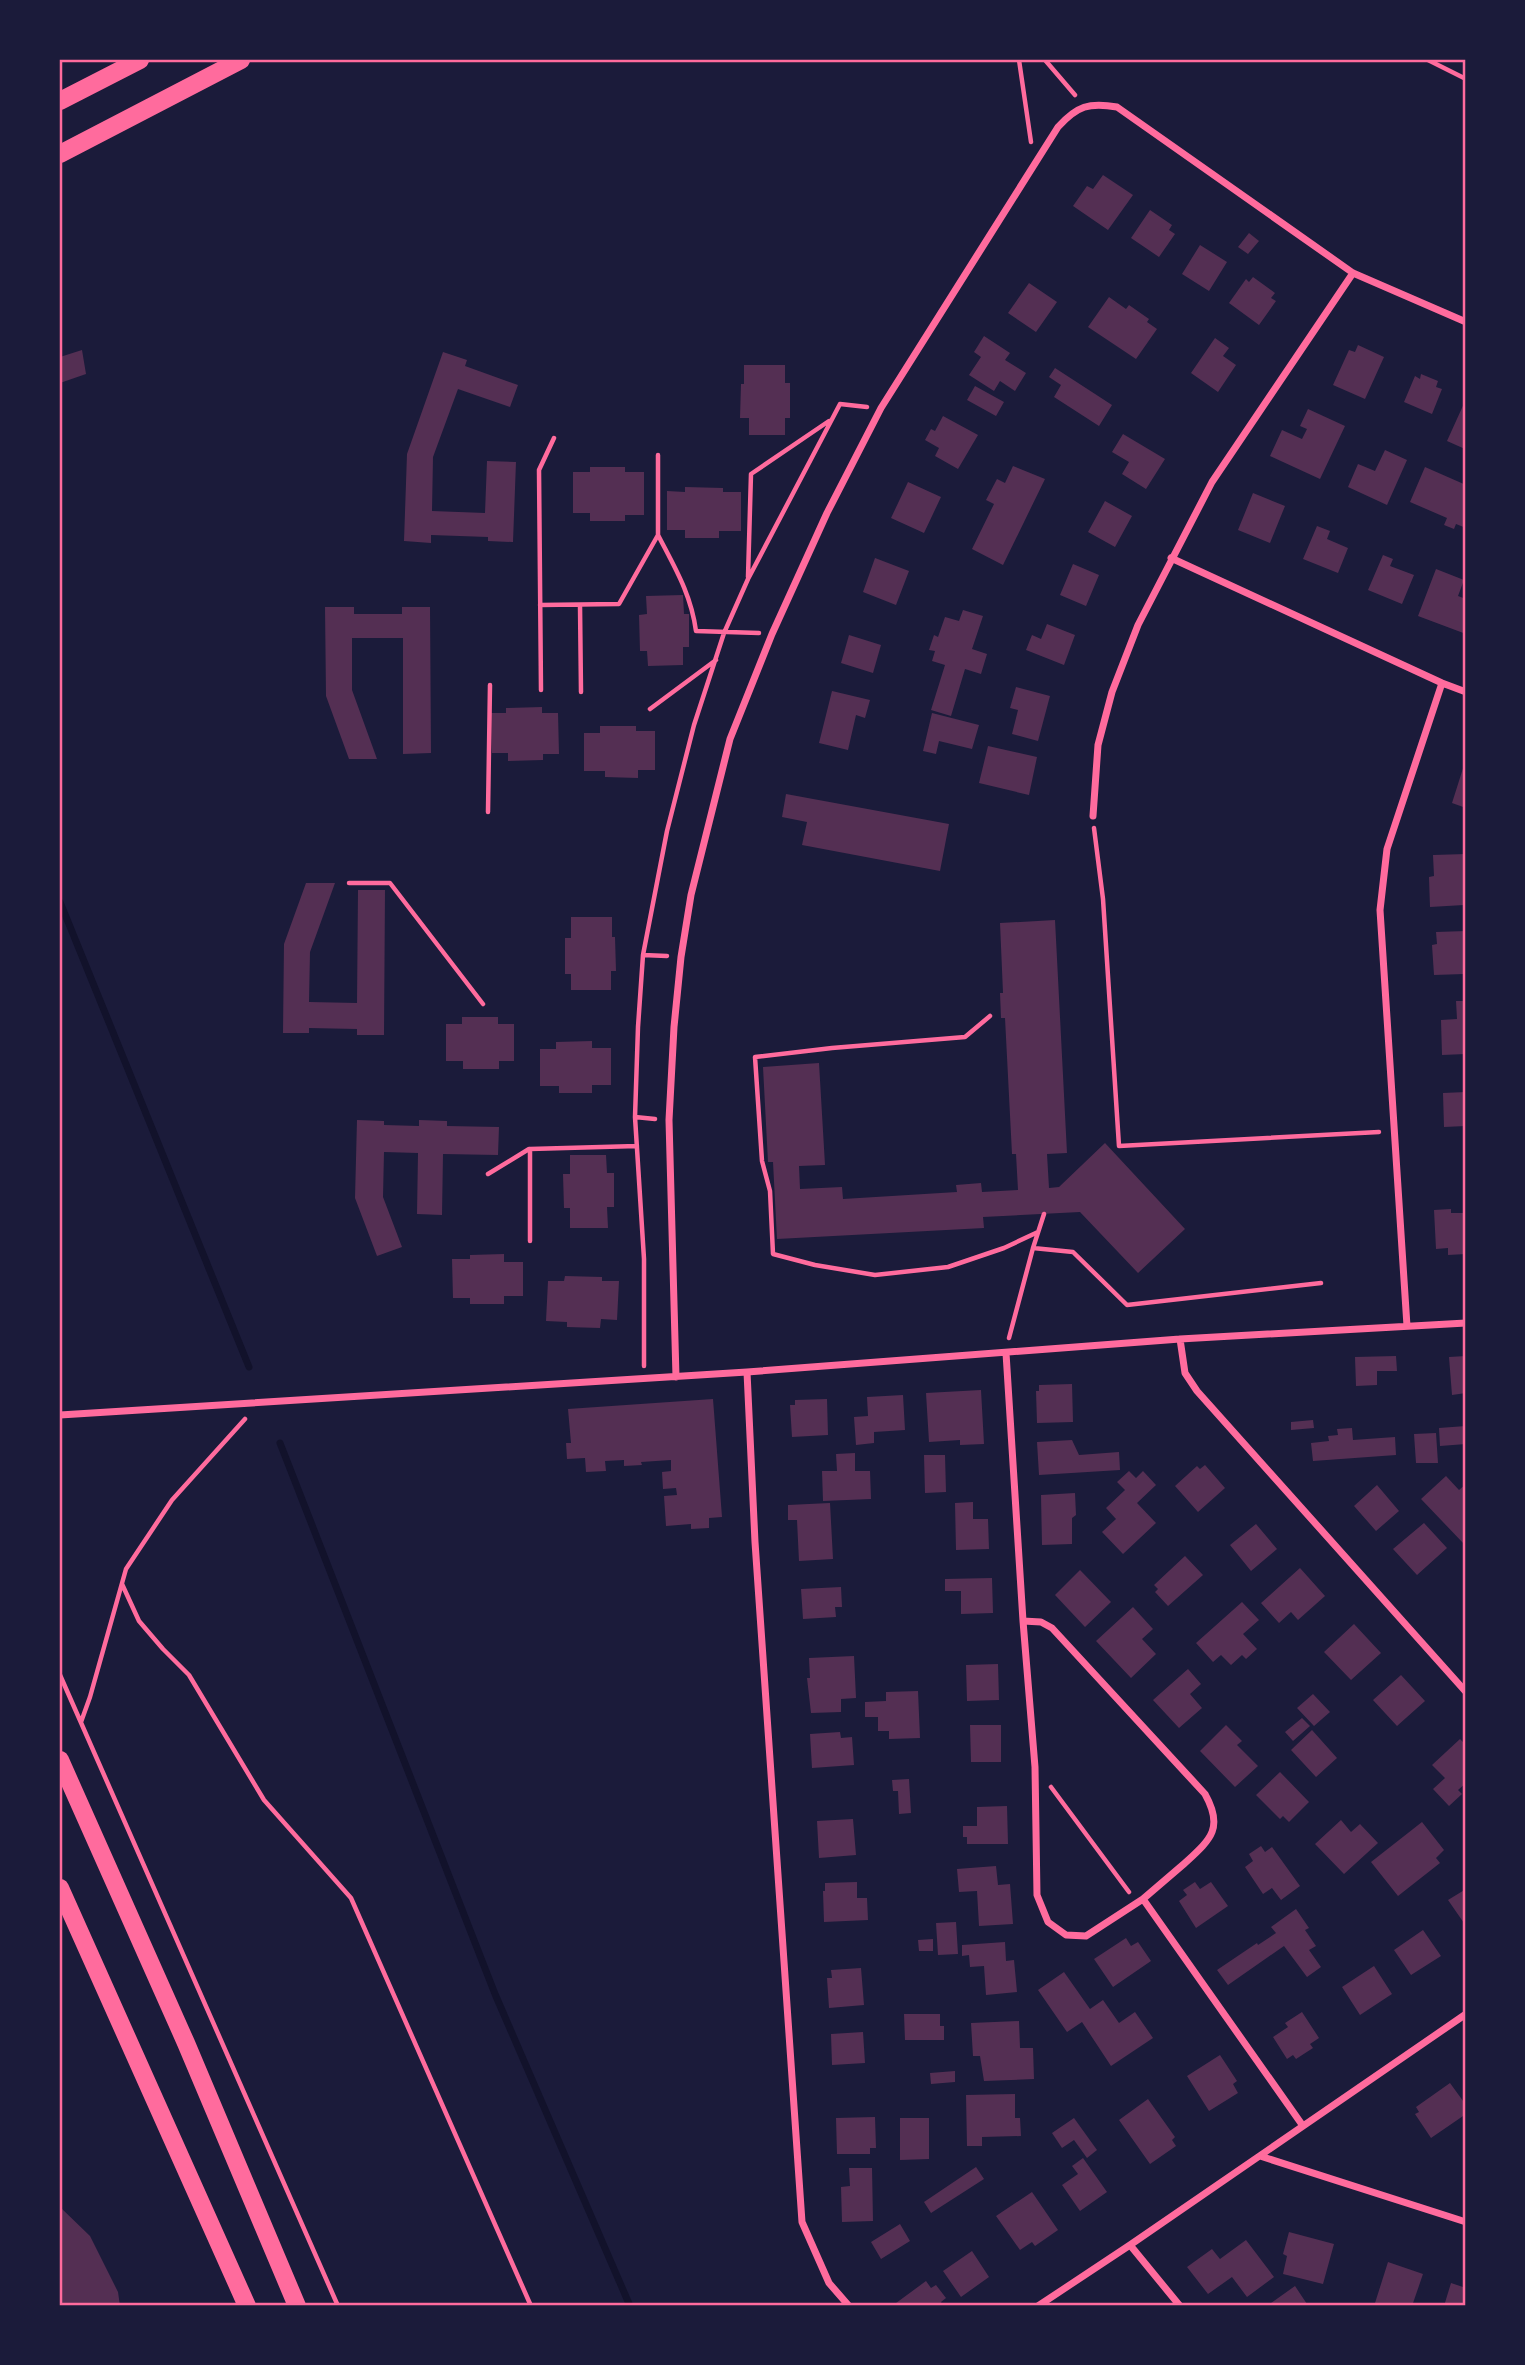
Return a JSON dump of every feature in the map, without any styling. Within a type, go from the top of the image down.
[{"type":"main road","points":[[60,100],[139,60]]},
{"type":"main road","points":[[60,154],[241,60]]},
{"type":"main road","points":[[60,1760],[186,2043],[297,2305]]},
{"type":"main road","points":[[60,1888],[247,2305]]},
{"type":"street","points":[[676,1377],[669,1120],[681,957],[691,895],[730,739],[772,634],[827,513],[881,408],[1058,127],[1070,114],[1084,106],[1116,107],[1353,273],[1465,322]]},
{"type":"street","points":[[1093,816],[1098,745],[1112,692],[1138,625],[1212,482],[1353,273]]},
{"type":"street","points":[[1171,558],[1465,692]]},
{"type":"street","points":[[1407,1326],[1381,900],[1387,849],[1442,683]]},
{"type":"street","points":[[60,1415],[676,1377],[1180,1339],[1465,1323]]},
{"type":"street","points":[[1180,1339],[1185,1373],[1197,1391],[1465,1692]]},
{"type":"street","points":[[1006,1353],[1023,1621],[1035,1767],[1037,1895],[1048,1922],[1066,1935],[1086,1936],[1140,1901],[1209,1842],[1214,1827],[1214,1811],[1205,1794],[1052,1628],[1041,1622],[1023,1621]]},
{"type":"street","points":[[747,1372],[756,1556],[802,2222],[829,2283],[849,2305]]},
{"type":"street","points":[[1140,1901],[1303,2126]]},
{"type":"street","points":[[1038,2305],[1260,2157],[1465,2014]]},
{"type":"street","points":[[1260,2157],[1465,2222]]},
{"type":"street","points":[[1130,2245],[1180,2305]]},
{"type":"path","points":[[1019,60],[1034,162]]},
{"type":"path","points":[[1045,60],[1084,106]]},
{"type":"path","points":[[1428,60],[1465,79]]},
{"type":"path","points":[[748,579],[751,474],[830,420]]},
{"type":"path","points":[[541,690],[539,470],[554,438]]},
{"type":"path","points":[[657,455],[658,536],[688,593],[696,631],[772,634]]},
{"type":"path","points":[[540,605],[619,604],[658,536]]},
{"type":"path","points":[[580,605],[581,692]]},
{"type":"path","points":[[650,709],[716,659]]},
{"type":"path","points":[[488,812],[490,685]]},
{"type":"path","points":[[1093,816],[1103,899],[1119,1146],[1369,1132]]},
{"type":"path","points":[[349,883],[390,883],[484,1004]]},
{"type":"path","points":[[643,955],[681,957]]},
{"type":"path","points":[[990,1016],[965,1037],[755,1057],[762,1161],[770,1191],[773,1254],[815,1265],[875,1275],[948,1266],[1004,1248],[1038,1232]]},
{"type":"path","points":[[488,1174],[530,1149],[637,1146]]},
{"type":"path","points":[[530,1149],[530,1241]]},
{"type":"path","points":[[1009,1336],[1044,1214]]},
{"type":"path","points":[[1033,1248],[1073,1252],[1127,1305],[1321,1283]]},
{"type":"path","points":[[80,1723],[90,1697],[126,1569],[172,1500],[234,1434],[258,1403]]},
{"type":"path","points":[[122,1584],[139,1620],[189,1675],[264,1800],[351,1898],[531,2305]]},
{"type":"path","points":[[60,1675],[338,2305]]},
{"type":"path","points":[[1035,1767],[1140,1901]]},
{"type":"building","points":[[1103,175],[1133,195],[1108,230],[1073,206],[1087,186],[1093,189]]},
{"type":"building","points":[[1150,210],[1172,225],[1169,230],[1175,234],[1159,257],[1131,238]]},
{"type":"building","points":[[1249,233],[1259,241],[1248,254],[1238,247]]},
{"type":"building","points":[[1200,245],[1227,262],[1209,291],[1182,274]]},
{"type":"building","points":[[1253,277],[1275,293],[1271,298],[1276,301],[1259,325],[1229,303],[1246,279],[1249,282]]},
{"type":"building","points":[[1029,283],[1057,302],[1036,332],[1008,313]]},
{"type":"building","points":[[1109,297],[1126,309],[1129,305],[1149,319],[1147,322],[1157,329],[1136,359],[1088,327]]},
{"type":"building","points":[[984,336],[1010,353],[1005,360],[1026,373],[1015,391],[1000,381],[994,391],[969,375],[981,357],[974,352]]},
{"type":"building","points":[[1215,338],[1229,348],[1223,356],[1236,365],[1218,392],[1191,373]]},
{"type":"building","points":[[1358,345],[1384,357],[1365,399],[1333,385],[1349,350],[1355,352]]},
{"type":"building","points":[[82,350],[86,374],[60,383],[60,357]]},
{"type":"building","points":[[443,352],[467,360],[465,366],[518,385],[510,407],[458,389],[433,457],[432,511],[485,513],[487,461],[516,462],[513,542],[488,541],[488,537],[431,535],[431,543],[404,541],[407,454]]},
{"type":"building","points":[[744,365],[785,365],[785,383],[790,383],[790,418],[785,418],[785,435],[749,435],[749,418],[740,418]]},
{"type":"building","points":[[1055,368],[1112,405],[1099,426],[1054,397],[1061,385],[1049,377]]},
{"type":"building","points":[[1421,374],[1438,381],[1436,387],[1442,389],[1432,414],[1404,402],[1415,376],[1420,379]]},
{"type":"building","points":[[975,386],[1004,402],[996,416],[967,400]]},
{"type":"building","points":[[1466,399],[1466,447],[1465,449],[1447,441]]},
{"type":"building","points":[[1308,409],[1345,426],[1320,479],[1270,456],[1282,430],[1302,439],[1307,429],[1300,426]]},
{"type":"building","points":[[943,416],[978,435],[958,469],[935,456],[939,448],[925,440],[931,429],[935,431]]},
{"type":"building","points":[[1123,434],[1165,459],[1146,489],[1122,474],[1129,462],[1112,452]]},
{"type":"building","points":[[1385,450],[1407,460],[1387,505],[1348,487],[1358,464],[1375,471]]},
{"type":"building","points":[[1013,466],[1045,479],[1003,565],[972,549],[994,504],[986,500],[997,479],[1005,483]]},
{"type":"building","points":[[590,467],[625,467],[625,472],[644,472],[644,515],[625,515],[625,521],[590,521],[590,513],[573,513],[573,472],[590,472]]},
{"type":"building","points":[[1425,467],[1466,485],[1466,528],[1456,524],[1454,529],[1444,525],[1447,518],[1410,502]]},
{"type":"building","points":[[908,482],[941,497],[924,533],[891,518]]},
{"type":"building","points":[[685,487],[723,488],[723,492],[741,492],[741,531],[719,531],[719,538],[685,538],[685,530],[667,530],[667,491],[685,492]]},
{"type":"building","points":[[1253,493],[1285,506],[1270,543],[1238,530]]},
{"type":"building","points":[[1105,501],[1132,516],[1115,547],[1088,532]]},
{"type":"building","points":[[1317,526],[1330,531],[1327,539],[1348,548],[1338,573],[1303,559]]},
{"type":"building","points":[[1383,555],[1393,559],[1390,566],[1414,575],[1402,604],[1368,590]]},
{"type":"building","points":[[875,558],[909,571],[896,605],[863,592]]},
{"type":"building","points":[[1073,564],[1099,575],[1086,606],[1060,595]]},
{"type":"building","points":[[1436,569],[1464,580],[1458,596],[1466,599],[1466,634],[1418,616]]},
{"type":"building","points":[[683,595],[684,614],[689,614],[689,647],[683,647],[683,665],[648,666],[647,651],[640,651],[639,615],[647,614],[646,596]]},
{"type":"building","points":[[325,607],[354,607],[354,614],[402,614],[402,607],[430,607],[431,753],[403,754],[403,638],[352,638],[352,690],[377,759],[349,759],[326,696]]},
{"type":"building","points":[[963,610],[983,616],[972,649],[987,654],[981,674],[965,669],[951,716],[931,710],[945,665],[932,661],[935,651],[929,650],[934,635],[938,637],[945,617],[959,621]]},
{"type":"building","points":[[1047,624],[1075,635],[1064,665],[1026,650],[1032,635],[1041,639]]},
{"type":"building","points":[[849,635],[881,645],[873,673],[841,663]]},
{"type":"building","points":[[1016,687],[1050,696],[1038,741],[1012,734],[1018,710],[1010,708]]},
{"type":"building","points":[[832,691],[870,700],[865,718],[856,715],[848,750],[819,743]]},
{"type":"building","points":[[542,707],[542,713],[558,713],[559,754],[543,754],[543,760],[508,761],[508,753],[492,753],[491,713],[506,713],[506,708]]},
{"type":"building","points":[[932,713],[979,725],[972,749],[939,741],[936,754],[923,751]]},
{"type":"building","points":[[600,726],[636,726],[636,731],[655,731],[655,770],[638,770],[638,778],[605,777],[605,771],[584,771],[584,733],[600,733]]},
{"type":"building","points":[[988,746],[1037,757],[1029,795],[979,783]]},
{"type":"building","points":[[1466,762],[1466,808],[1452,803]]},
{"type":"building","points":[[786,794],[949,824],[940,871],[802,845],[807,822],[782,817]]},
{"type":"building","points":[[1466,854],[1464,905],[1430,907],[1429,877],[1434,876],[1433,855]]},
{"type":"building","points":[[306,883],[335,883],[310,952],[309,1002],[357,1003],[358,890],[385,890],[384,1035],[357,1035],[357,1029],[309,1028],[309,1033],[283,1033],[284,944]]},
{"type":"building","points":[[571,917],[612,917],[616,971],[611,971],[611,990],[571,990],[571,974],[565,974],[565,938],[571,938]]},
{"type":"building","points":[[1055,920],[1067,1153],[1047,1154],[1049,1188],[1059,1187],[1105,1143],[1185,1229],[1138,1273],[1080,1212],[983,1217],[984,1228],[777,1239],[773,1162],[768,1162],[763,1067],[819,1063],[825,1165],[799,1166],[800,1189],[842,1187],[843,1199],[957,1192],[956,1185],[981,1183],[982,1192],[1018,1190],[1016,1154],[1012,1154],[1005,1018],[1001,1018],[1000,993],[1003,993],[1000,923]]},
{"type":"building","points":[[1466,931],[1464,974],[1434,975],[1432,945],[1437,944],[1436,932]]},
{"type":"building","points":[[1456,1001],[1466,1001],[1466,1054],[1442,1055],[1441,1020],[1457,1019]]},
{"type":"building","points":[[462,1017],[498,1017],[498,1024],[514,1024],[514,1061],[499,1061],[499,1069],[463,1069],[463,1061],[446,1061],[446,1024],[462,1024]]},
{"type":"building","points":[[592,1041],[592,1048],[611,1048],[611,1085],[592,1085],[592,1093],[559,1093],[559,1086],[540,1086],[540,1049],[556,1049],[556,1042]]},
{"type":"building","points":[[1466,1092],[1466,1126],[1444,1127],[1443,1093]]},
{"type":"building","points":[[357,1120],[384,1121],[384,1125],[419,1126],[419,1120],[447,1121],[447,1126],[499,1127],[498,1155],[443,1154],[442,1215],[417,1214],[418,1153],[384,1152],[383,1197],[402,1247],[377,1256],[355,1198]]},
{"type":"building","points":[[570,1155],[606,1155],[607,1173],[614,1173],[614,1207],[607,1207],[608,1228],[570,1228],[570,1208],[564,1208],[563,1174],[570,1174]]},
{"type":"building","points":[[1451,1209],[1451,1213],[1466,1213],[1466,1254],[1448,1255],[1448,1248],[1436,1249],[1434,1210]]},
{"type":"building","points":[[504,1254],[504,1262],[523,1262],[523,1296],[504,1296],[504,1304],[470,1304],[470,1298],[453,1298],[452,1259],[470,1259],[470,1255]]},
{"type":"building","points":[[565,1276],[602,1277],[602,1281],[619,1281],[617,1320],[601,1319],[600,1328],[567,1327],[567,1322],[546,1321],[548,1281],[564,1281]]},
{"type":"building","points":[[1396,1356],[1397,1371],[1377,1371],[1377,1385],[1356,1386],[1355,1357]]},
{"type":"building","points":[[1466,1356],[1466,1393],[1452,1395],[1449,1357]]},
{"type":"building","points":[[1072,1384],[1073,1422],[1037,1423],[1036,1391],[1039,1391],[1039,1385]]},
{"type":"building","points":[[981,1390],[984,1444],[960,1445],[960,1440],[929,1442],[926,1393]]},
{"type":"building","points":[[903,1395],[905,1430],[874,1432],[874,1443],[856,1445],[854,1417],[868,1416],[867,1397]]},
{"type":"building","points":[[713,1399],[722,1517],[709,1518],[709,1528],[691,1529],[691,1524],[666,1526],[664,1496],[677,1495],[676,1488],[663,1489],[662,1472],[671,1471],[671,1460],[624,1466],[624,1460],[605,1461],[606,1471],[586,1472],[585,1458],[567,1459],[566,1443],[571,1443],[568,1409]]},
{"type":"building","points":[[827,1399],[828,1435],[792,1437],[790,1405],[795,1405],[795,1400]]},
{"type":"building","points":[[1313,1420],[1314,1428],[1291,1430],[1291,1422]]},
{"type":"building","points":[[1466,1426],[1466,1444],[1440,1446],[1439,1428]]},
{"type":"building","points":[[1352,1428],[1353,1440],[1395,1437],[1396,1455],[1313,1461],[1311,1443],[1329,1441],[1328,1436],[1338,1435],[1337,1429]]},
{"type":"building","points":[[1436,1433],[1438,1463],[1416,1463],[1414,1434]]},
{"type":"building","points":[[1072,1440],[1079,1455],[1119,1452],[1120,1470],[1039,1475],[1037,1442]]},
{"type":"building","points":[[855,1453],[855,1471],[870,1471],[871,1499],[823,1501],[822,1471],[837,1471],[836,1454]]},
{"type":"building","points":[[924,1455],[945,1455],[946,1492],[925,1493]]},
{"type":"building","points":[[1205,1465],[1225,1488],[1198,1512],[1175,1486],[1197,1466],[1200,1469]]},
{"type":"building","points":[[1129,1471],[1136,1478],[1143,1471],[1156,1485],[1137,1503],[1156,1523],[1123,1554],[1102,1532],[1116,1519],[1106,1508],[1125,1490],[1117,1482]]},
{"type":"building","points":[[1446,1476],[1459,1490],[1466,1484],[1464,1544],[1421,1499]]},
{"type":"building","points":[[1377,1485],[1399,1511],[1376,1531],[1354,1506]]},
{"type":"building","points":[[1075,1493],[1076,1515],[1072,1518],[1072,1544],[1042,1545],[1041,1495]]},
{"type":"building","points":[[973,1502],[973,1519],[988,1519],[989,1549],[956,1550],[955,1503]]},
{"type":"building","points":[[830,1503],[833,1559],[799,1561],[797,1520],[788,1520],[788,1505]]},
{"type":"building","points":[[1424,1523],[1447,1548],[1417,1575],[1393,1549]]},
{"type":"building","points":[[1256,1524],[1277,1549],[1251,1571],[1230,1545]]},
{"type":"building","points":[[1185,1556],[1203,1575],[1168,1606],[1155,1592],[1158,1589],[1154,1585]]},
{"type":"building","points":[[1300,1568],[1325,1596],[1298,1620],[1291,1612],[1279,1623],[1261,1603]]},
{"type":"building","points":[[1080,1570],[1111,1602],[1085,1627],[1055,1595]]},
{"type":"building","points":[[992,1578],[993,1613],[961,1614],[961,1591],[945,1591],[945,1579]]},
{"type":"building","points":[[841,1587],[842,1607],[835,1607],[836,1617],[803,1619],[801,1589]]},
{"type":"building","points":[[1242,1602],[1259,1620],[1243,1634],[1257,1649],[1246,1659],[1242,1655],[1231,1665],[1221,1655],[1213,1662],[1196,1643]]},
{"type":"building","points":[[1133,1607],[1153,1629],[1142,1639],[1156,1654],[1131,1678],[1096,1641]]},
{"type":"building","points":[[1354,1624],[1381,1653],[1351,1680],[1324,1652]]},
{"type":"building","points":[[854,1656],[856,1698],[841,1699],[841,1712],[811,1713],[807,1678],[810,1678],[809,1658]]},
{"type":"building","points":[[998,1664],[999,1700],[967,1701],[966,1665]]},
{"type":"building","points":[[1188,1669],[1201,1684],[1190,1694],[1202,1708],[1179,1728],[1153,1700]]},
{"type":"building","points":[[1401,1675],[1425,1701],[1397,1726],[1373,1700]]},
{"type":"building","points":[[918,1691],[920,1738],[889,1739],[889,1731],[878,1731],[878,1717],[865,1717],[865,1702],[886,1701],[886,1692]]},
{"type":"building","points":[[1313,1694],[1330,1712],[1314,1726],[1297,1708]]},
{"type":"building","points":[[1302,1718],[1310,1726],[1293,1741],[1285,1732]]},
{"type":"building","points":[[970,1725],[1001,1725],[1001,1762],[971,1762]]},
{"type":"building","points":[[1226,1725],[1242,1741],[1237,1745],[1258,1766],[1235,1787],[1200,1751]]},
{"type":"building","points":[[1312,1730],[1337,1758],[1316,1777],[1291,1750]]},
{"type":"building","points":[[840,1732],[841,1738],[852,1737],[854,1765],[812,1768],[810,1734]]},
{"type":"building","points":[[1460,1739],[1466,1745],[1466,1783],[1458,1790],[1462,1794],[1449,1806],[1433,1789],[1445,1778],[1432,1765]]},
{"type":"building","points":[[1280,1772],[1309,1802],[1289,1822],[1283,1816],[1280,1819],[1256,1795]]},
{"type":"building","points":[[909,1779],[911,1813],[899,1814],[898,1791],[893,1791],[892,1780]]},
{"type":"building","points":[[1007,1806],[1008,1844],[967,1844],[967,1837],[963,1837],[963,1826],[977,1826],[977,1807]]},
{"type":"building","points":[[853,1819],[856,1855],[819,1858],[817,1821]]},
{"type":"building","points":[[1341,1820],[1351,1832],[1360,1824],[1378,1843],[1344,1874],[1315,1844]]},
{"type":"building","points":[[1422,1822],[1444,1850],[1436,1858],[1440,1863],[1398,1896],[1371,1862]]},
{"type":"building","points":[[1261,1846],[1265,1852],[1272,1847],[1300,1886],[1281,1900],[1272,1888],[1263,1894],[1245,1867],[1253,1861],[1249,1854]]},
{"type":"building","points":[[996,1866],[998,1885],[1010,1884],[1013,1924],[979,1926],[977,1891],[959,1892],[957,1869]]},
{"type":"building","points":[[857,1882],[857,1898],[867,1898],[868,1920],[824,1922],[825,1883]]},
{"type":"building","points":[[1195,1882],[1200,1889],[1211,1882],[1228,1906],[1196,1928],[1179,1901],[1187,1895],[1183,1890]]},
{"type":"building","points":[[1466,1889],[1466,1926],[1448,1900]]},
{"type":"building","points":[[1296,1909],[1309,1928],[1305,1930],[1316,1946],[1309,1950],[1321,1967],[1307,1977],[1284,1946],[1228,1985],[1217,1970],[1276,1933],[1271,1927]]},
{"type":"building","points":[[956,1922],[958,1954],[938,1955],[936,1923]]},
{"type":"building","points":[[1423,1930],[1441,1956],[1411,1975],[1394,1950]]},
{"type":"building","points":[[1126,1938],[1131,1946],[1138,1942],[1151,1961],[1113,1987],[1094,1959]]},
{"type":"building","points":[[933,1939],[933,1951],[919,1951],[918,1940]]},
{"type":"building","points":[[1005,1942],[1006,1961],[1014,1960],[1017,1992],[986,1995],[984,1966],[970,1967],[969,1955],[962,1956],[962,1945]]},
{"type":"building","points":[[1374,1966],[1392,1994],[1360,2015],[1342,1987]]},
{"type":"building","points":[[861,1968],[864,2005],[829,2008],[827,1978],[832,1978],[831,1970]]},
{"type":"building","points":[[1064,1972],[1090,2009],[1103,2000],[1119,2023],[1135,2012],[1153,2038],[1111,2066],[1082,2022],[1067,2032],[1038,1990]]},
{"type":"building","points":[[1302,2012],[1319,2038],[1310,2044],[1313,2048],[1296,2059],[1293,2055],[1287,2059],[1273,2037],[1288,2027],[1285,2023]]},
{"type":"building","points":[[904,2014],[940,2014],[940,2026],[944,2026],[944,2040],[905,2040]]},
{"type":"building","points":[[1019,2021],[1020,2048],[1033,2048],[1034,2079],[984,2081],[980,2056],[973,2056],[971,2023]]},
{"type":"building","points":[[863,2032],[865,2063],[832,2065],[831,2034]]},
{"type":"building","points":[[1220,2055],[1237,2081],[1233,2084],[1238,2093],[1209,2111],[1187,2076]]},
{"type":"building","points":[[955,2071],[955,2082],[931,2084],[930,2073]]},
{"type":"building","points":[[1450,2083],[1466,2105],[1466,2114],[1431,2138],[1415,2114],[1419,2112],[1416,2107]]},
{"type":"building","points":[[1015,2094],[1015,2118],[1020,2118],[1021,2136],[982,2137],[982,2146],[967,2146],[966,2095]]},
{"type":"building","points":[[1148,2099],[1175,2137],[1172,2140],[1176,2146],[1150,2164],[1119,2120]]},
{"type":"building","points":[[875,2117],[876,2148],[870,2148],[870,2154],[837,2154],[836,2118]]},
{"type":"building","points":[[900,2118],[929,2118],[929,2159],[900,2160]]},
{"type":"building","points":[[1074,2118],[1097,2150],[1087,2158],[1074,2140],[1062,2148],[1052,2133]]},
{"type":"building","points":[[1083,2158],[1107,2192],[1080,2211],[1062,2185],[1078,2174],[1072,2166]]},
{"type":"building","points":[[976,2167],[984,2179],[931,2213],[924,2202]]},
{"type":"building","points":[[849,2168],[872,2168],[873,2221],[842,2222],[841,2187],[850,2186]]},
{"type":"building","points":[[1032,2192],[1058,2230],[1035,2246],[1032,2242],[1020,2250],[996,2216]]},
{"type":"building","points":[[60,2207],[90,2236],[118,2292],[120,2306],[60,2306]]},
{"type":"building","points":[[900,2224],[910,2241],[881,2259],[871,2242]]},
{"type":"building","points":[[1289,2232],[1334,2244],[1323,2284],[1283,2274],[1287,2256],[1283,2254]]},
{"type":"building","points":[[1246,2240],[1274,2277],[1247,2297],[1232,2277],[1208,2294],[1187,2267],[1212,2249],[1220,2259]]},
{"type":"building","points":[[972,2251],[989,2277],[961,2297],[943,2271]]},
{"type":"building","points":[[1388,2262],[1423,2274],[1412,2306],[1383,2306],[1375,2303]]},
{"type":"building","points":[[926,2281],[931,2288],[936,2285],[946,2298],[941,2302],[943,2306],[892,2306]]},
{"type":"building","points":[[1451,2283],[1466,2288],[1466,2306],[1444,2306]]},
{"type":"building","points":[[1295,2286],[1307,2304],[1267,2306]]},
{"type":"waterway","points":[[60,902],[249,1367]]},
{"type":"waterway","points":[[280,1443],[495,1994],[630,2306]]}]
